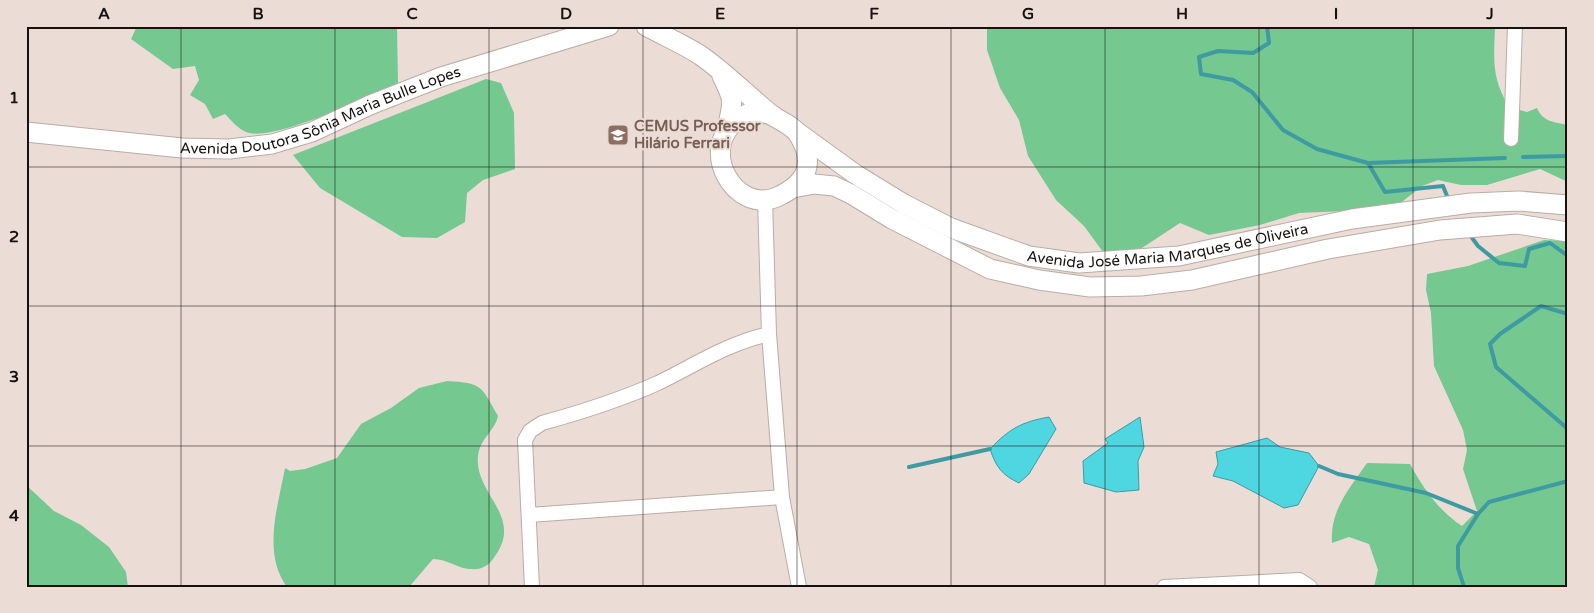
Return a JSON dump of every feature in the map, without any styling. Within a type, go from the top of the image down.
[{"type":"main road","name":"Avenida Doutora Sônia Maria Bulle Lopes","points":[[26,132],[182,148],[228,149],[272,144],[312,132],[370,105],[441,77],[609,26]]},
{"type":"main road","points":[[646,26],[700,55],[774,116],[797,132],[808,158],[806,174],[794,188],[765,200],[745,194],[728,178],[723,169],[719,152],[722,136],[727,129],[750,112],[760,111],[774,116]]},
{"type":"main road","points":[[719,70],[732,96],[733,107],[727,129]]},
{"type":"main road","name":"Avenida José Maria Marques de Oliveira","points":[[797,132],[855,174],[904,204],[950,228],[1029,256],[1079,263],[1179,256],[1352,219],[1451,206],[1519,201],[1568,205]]},
{"type":"main road","name":"Avenida José Maria Marques de Oliveira","points":[[794,188],[814,184],[843,190],[892,219],[990,269],[1039,280],[1090,286],[1167,284],[1328,249],[1440,230],[1517,224],[1568,232]]},
{"type":"street","points":[[1511,139],[1515,26]]},
{"type":"street","points":[[765,200],[769,334],[782,498],[799,587]]},
{"type":"street","points":[[532,587],[525,440],[534,427],[629,395],[683,370],[724,348],[769,334]]},
{"type":"street","points":[[529,515],[782,498]]},
{"type":"street","points":[[1164,587],[1298,580],[1310,587]]},
{"type":"green space","points":[[137,26],[397,26],[398,84],[298,125],[259,134],[246,132],[237,127],[225,114],[213,119],[205,104],[190,95],[199,80],[195,66],[173,69],[131,39]]},
{"type":"green space","points":[[987,26],[1495,26],[1494,59],[1496,77],[1509,107],[1527,112],[1537,108],[1539,113],[1546,119],[1568,125],[1568,182],[1540,169],[1487,185],[1461,185],[1438,180],[1422,186],[1393,209],[1299,213],[1260,225],[1209,235],[1180,223],[1119,263],[1106,256],[1084,226],[1056,200],[1028,156],[1019,120],[1000,88],[987,50]]},
{"type":"green space","points":[[486,79],[501,83],[514,113],[515,169],[483,180],[467,193],[465,222],[437,238],[402,237],[320,188],[293,155]]},
{"type":"green space","points":[[1544,240],[1568,241],[1568,587],[1374,587],[1378,570],[1369,544],[1349,537],[1332,543],[1332,531],[1337,510],[1347,491],[1367,463],[1410,464],[1432,498],[1462,526],[1477,511],[1463,469],[1467,450],[1463,430],[1434,366],[1431,313],[1426,290],[1427,274],[1468,266]]},
{"type":"green space","points":[[447,381],[468,383],[480,388],[498,416],[479,450],[478,456],[479,470],[483,482],[496,505],[504,529],[502,542],[492,561],[483,568],[471,569],[433,559],[409,587],[287,587],[279,574],[274,544],[276,513],[285,468],[290,471],[305,469],[337,458],[361,424],[391,408],[419,388]]},
{"type":"green space","points":[[26,485],[54,511],[81,525],[109,547],[126,572],[128,587],[26,587]]},
{"type":"water","points":[[1049,417],[1056,429],[1029,474],[1019,483],[1008,477],[1000,470],[990,449],[1003,436],[1016,427]]},
{"type":"water","points":[[1140,417],[1144,447],[1138,461],[1139,490],[1116,492],[1084,483],[1083,461],[1108,443],[1105,439]]},
{"type":"water","points":[[1267,438],[1280,447],[1309,453],[1319,466],[1298,505],[1284,508],[1233,481],[1213,476],[1218,464],[1216,452]]},
{"type":"waterway","points":[[1267,26],[1269,43],[1253,53],[1218,51],[1199,57],[1201,74],[1233,80],[1252,92],[1283,130],[1317,149],[1368,163],[1385,192],[1443,186],[1449,201]]},
{"type":"waterway","points":[[1523,157],[1568,156]]},
{"type":"waterway","points":[[1368,163],[1505,158]]},
{"type":"waterway","points":[[1470,235],[1478,246],[1499,263],[1525,266],[1529,249],[1550,243],[1568,256]]},
{"type":"waterway","points":[[1568,314],[1541,306],[1500,334],[1490,344],[1496,367],[1568,429]]},
{"type":"waterway","points":[[909,467],[990,449]]},
{"type":"waterway","points":[[1319,466],[1338,474],[1426,493],[1478,514]]},
{"type":"waterway","points":[[1464,587],[1458,568],[1458,546],[1478,514],[1489,502],[1568,481]]},
{"type":"place","name":"CEMUS Professor Hilário Ferrari","points":[[618,135]]}]
